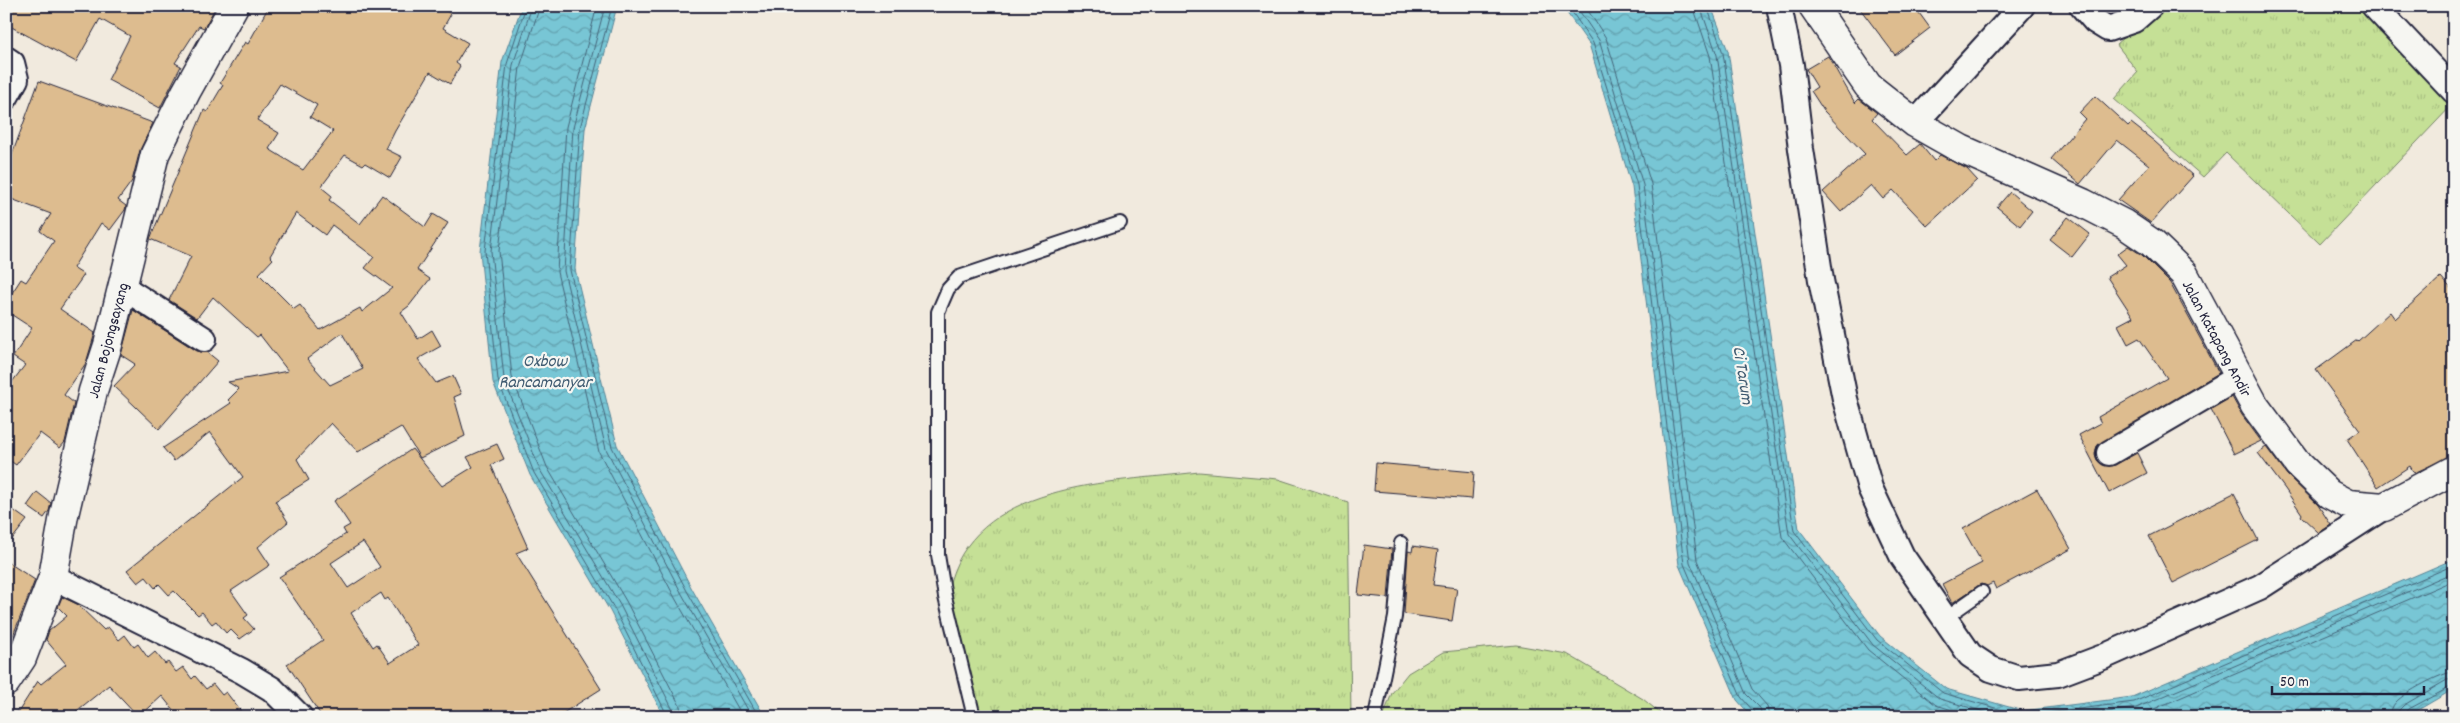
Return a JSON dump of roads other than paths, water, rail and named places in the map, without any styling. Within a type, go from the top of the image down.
[{"type":"street","name":"Jalan Bojongsayang","points":[[6,682],[22,658],[53,578],[75,468],[155,154],[186,92],[234,6]]},
{"type":"street","points":[[1779,6],[1791,65],[1801,149],[1821,280],[1845,399],[1870,488],[1902,556],[1970,655],[1991,668],[2020,678],[2058,674],[2103,657],[2260,587],[2384,507],[2454,470]]},
{"type":"street","name":"Jalan Katapang Andir","points":[[1813,6],[1868,86],[1915,123],[1962,149],[2083,203],[2124,224],[2152,243],[2184,274],[2214,326],[2255,406],[2298,464],[2329,494],[2348,504],[2384,507]]},
{"type":"street","points":[[1915,123],[2022,6]]},
{"type":"street","points":[[2082,6],[2095,20],[2108,29],[2134,20],[2150,6]]},
{"type":"street","points":[[2374,6],[2454,91]]},
{"type":"street","points":[[6,59],[12,62],[16,79],[6,97]]},
{"type":"street","points":[[121,286],[204,339]]},
{"type":"street","points":[[2109,453],[2239,377]]},
{"type":"street","points":[[53,578],[242,671],[272,689],[300,717]]},
{"type":"lane","points":[[974,717],[945,597],[938,555],[938,312],[948,289],[959,277],[1120,223]]},
{"type":"lane","points":[[1375,717],[1395,617],[1401,543]]},
{"type":"lane","points":[[1943,615],[1955,611],[1982,592]]},
{"type":"water","name":"Oxbow Rancamanyar","points":[[522,6],[617,6],[585,129],[575,269],[617,445],[692,589],[765,717],[664,717],[610,611],[530,475],[493,382],[480,251],[502,62]]},
{"type":"water","name":"Ci Tarum","points":[[1562,6],[1711,6],[1728,51],[1799,529],[1880,636],[1946,689],[2023,711],[2132,697],[2454,559],[2454,689],[2406,717],[1752,717],[1737,700],[1679,565],[1632,187],[1589,44]]}]
